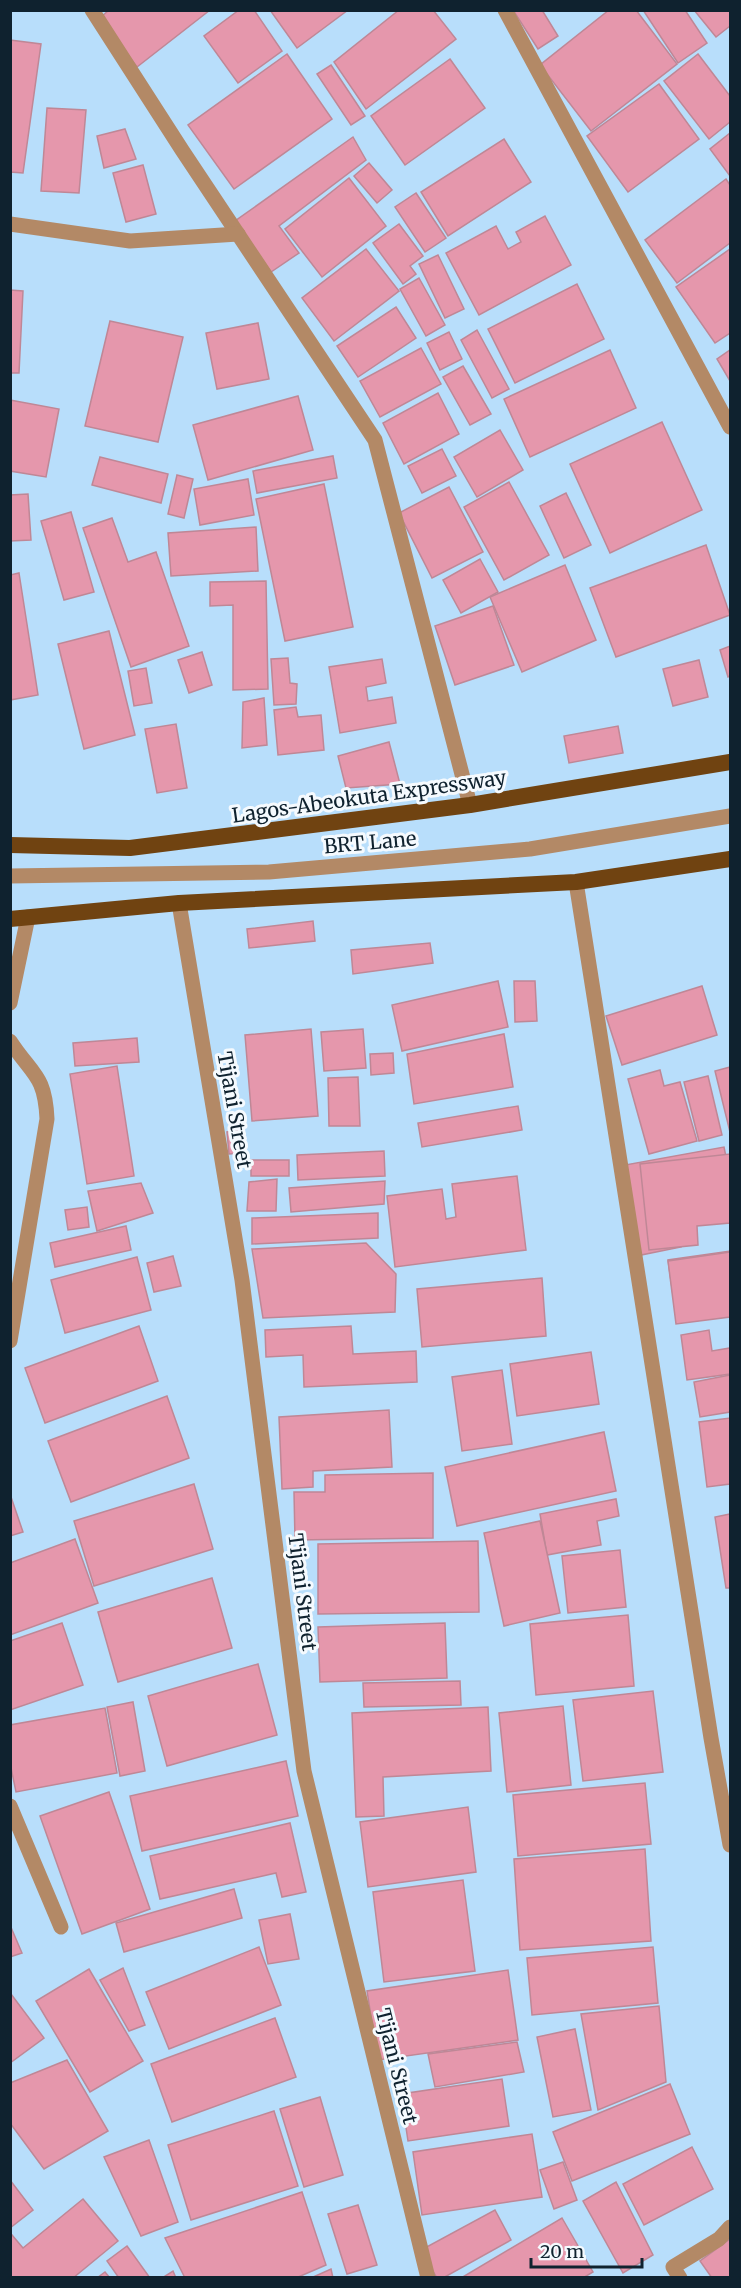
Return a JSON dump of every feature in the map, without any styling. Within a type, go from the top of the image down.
[{"type":"highway","name":"Lagos-Abeokuta Expressway","points":[[10,845],[130,848],[470,805],[730,762]]},
{"type":"highway","points":[[10,919],[178,903],[576,882],[730,858]]},
{"type":"street","points":[[92,10],[375,440],[470,805]]},
{"type":"street","points":[[505,10],[730,427]]},
{"type":"street","points":[[10,224],[130,241],[238,234]]},
{"type":"street","name":"BRT Lane","points":[[10,876],[268,872],[530,849],[730,816]]},
{"type":"street","points":[[576,882],[709,1727],[730,1845]]},
{"type":"street","name":"Tijani Street","points":[[178,903],[242,1280],[304,1771],[428,2277]]},
{"type":"street","points":[[10,1003],[28,917]]},
{"type":"street","points":[[10,1041],[41,1082],[46,1098],[47,1119],[10,1341]]},
{"type":"street","points":[[10,1806],[61,1927]]},
{"type":"street","points":[[680,2277],[673,2267],[719,2239],[730,2227]]},
{"type":"building","points":[[109,10],[210,10],[137,67],[100,18]]},
{"type":"building","points":[[239,10],[254,10],[282,51],[238,83],[204,36]]},
{"type":"building","points":[[270,10],[348,10],[297,48]]},
{"type":"building","points":[[399,10],[433,10],[456,39],[366,109],[334,62]]},
{"type":"building","points":[[513,10],[542,10],[558,36],[538,49]]},
{"type":"building","points":[[609,10],[636,10],[677,64],[591,131],[540,65]]},
{"type":"building","points":[[643,10],[685,10],[707,43],[678,63]]},
{"type":"building","points":[[694,10],[730,10],[730,26],[716,37]]},
{"type":"building","points":[[10,40],[41,44],[23,173],[10,172]]},
{"type":"building","points":[[287,54],[332,119],[234,189],[188,125]]},
{"type":"building","points":[[698,54],[730,96],[730,122],[709,139],[664,81]]},
{"type":"building","points":[[450,59],[485,108],[405,165],[371,116]]},
{"type":"building","points":[[331,65],[365,116],[351,125],[317,74]]},
{"type":"building","points":[[659,84],[699,139],[628,192],[587,136]]},
{"type":"building","points":[[47,108],[86,110],[79,193],[41,191]]},
{"type":"building","points":[[125,129],[136,159],[104,168],[97,136]]},
{"type":"building","points":[[730,133],[730,176],[710,149]]},
{"type":"building","points":[[353,137],[366,160],[279,226],[299,253],[271,272],[235,221]]},
{"type":"building","points":[[504,139],[531,182],[448,236],[421,192]]},
{"type":"building","points":[[369,163],[392,190],[377,203],[354,176]]},
{"type":"building","points":[[143,165],[156,214],[126,222],[113,173]]},
{"type":"building","points":[[349,178],[386,226],[322,277],[285,229]]},
{"type":"building","points":[[726,179],[730,185],[730,243],[677,283],[645,240]]},
{"type":"building","points":[[416,193],[446,238],[425,252],[395,207]]},
{"type":"building","points":[[545,216],[571,265],[479,315],[446,253],[496,226],[508,249],[521,242],[516,232]]},
{"type":"building","points":[[399,224],[423,256],[410,266],[416,274],[403,284],[373,243]]},
{"type":"building","points":[[366,249],[399,291],[334,341],[302,298]]},
{"type":"building","points":[[730,249],[730,333],[715,343],[676,287]]},
{"type":"building","points":[[438,255],[464,309],[445,318],[419,264]]},
{"type":"building","points":[[419,278],[445,325],[426,336],[400,289]]},
{"type":"building","points":[[577,284],[604,339],[515,383],[488,329]]},
{"type":"building","points":[[10,290],[23,291],[19,373],[10,373]]},
{"type":"building","points":[[396,307],[416,338],[358,377],[337,346]]},
{"type":"building","points":[[110,321],[183,337],[158,442],[85,426]]},
{"type":"building","points":[[258,323],[269,379],[217,389],[206,333]]},
{"type":"building","points":[[477,330],[509,389],[492,398],[461,340]]},
{"type":"building","points":[[449,332],[462,359],[440,370],[427,343]]},
{"type":"building","points":[[421,348],[441,384],[380,417],[360,381]]},
{"type":"building","points":[[610,350],[636,408],[530,457],[504,399]]},
{"type":"building","points":[[730,350],[730,381],[717,359]]},
{"type":"building","points":[[463,366],[491,414],[470,425],[443,377]]},
{"type":"building","points":[[438,393],[459,434],[404,464],[383,423]]},
{"type":"building","points":[[298,396],[313,450],[208,480],[193,425]]},
{"type":"building","points":[[10,400],[59,409],[46,477],[10,471]]},
{"type":"building","points":[[662,422],[702,510],[610,553],[570,464]]},
{"type":"building","points":[[500,430],[523,470],[477,497],[454,457]]},
{"type":"building","points":[[442,449],[456,476],[422,493],[408,466]]},
{"type":"building","points":[[333,456],[337,478],[257,493],[253,471]]},
{"type":"building","points":[[100,457],[168,474],[161,503],[92,485]]},
{"type":"building","points":[[177,475],[193,479],[184,518],[168,514]]},
{"type":"building","points":[[248,479],[254,515],[200,525],[194,489]]},
{"type":"building","points":[[509,482],[549,555],[504,580],[464,507]]},
{"type":"building","points":[[324,484],[353,627],[285,641],[256,499]]},
{"type":"building","points":[[449,487],[483,552],[432,578],[399,513]]},
{"type":"building","points":[[566,493],[591,545],[564,558],[540,506]]},
{"type":"building","points":[[28,494],[31,540],[10,541],[10,495]]},
{"type":"building","points":[[71,512],[94,592],[64,600],[41,521]]},
{"type":"building","points":[[112,518],[128,562],[156,552],[189,646],[131,667],[83,528]]},
{"type":"building","points":[[256,527],[258,571],[171,576],[168,533]]},
{"type":"building","points":[[706,545],[730,615],[616,657],[590,588]]},
{"type":"building","points":[[480,559],[498,592],[461,613],[443,580]]},
{"type":"building","points":[[565,565],[596,640],[522,672],[490,597]]},
{"type":"building","points":[[19,573],[38,695],[10,700],[10,575]]},
{"type":"building","points":[[266,581],[268,689],[233,690],[233,605],[210,606],[210,582]]},
{"type":"building","points":[[493,606],[514,665],[455,685],[435,626]]},
{"type":"building","points":[[109,631],[135,735],[84,749],[58,644]]},
{"type":"building","points":[[730,646],[730,676],[728,677],[720,650]]},
{"type":"building","points":[[202,652],[212,685],[189,693],[178,660]]},
{"type":"building","points":[[288,658],[290,683],[297,684],[296,704],[274,705],[271,659]]},
{"type":"building","points":[[382,659],[386,683],[366,687],[368,701],[392,697],[396,723],[340,733],[329,667]]},
{"type":"building","points":[[699,660],[708,697],[673,706],[663,669]]},
{"type":"building","points":[[146,668],[152,703],[134,706],[128,671]]},
{"type":"building","points":[[264,698],[267,745],[242,748],[243,702]]},
{"type":"building","points":[[296,707],[298,717],[321,715],[324,750],[278,755],[274,710]]},
{"type":"building","points":[[176,724],[187,788],[157,793],[145,729]]},
{"type":"building","points":[[618,726],[623,753],[569,763],[564,736]]},
{"type":"building","points":[[389,742],[400,784],[346,788],[338,756]]},
{"type":"building","points":[[313,921],[315,941],[249,948],[247,929]]},
{"type":"building","points":[[430,943],[433,963],[353,974],[351,950]]},
{"type":"building","points":[[498,981],[508,1027],[402,1051],[392,1005]]},
{"type":"building","points":[[514,981],[535,981],[537,1021],[515,1022]]},
{"type":"building","points":[[702,986],[717,1035],[622,1065],[606,1016]]},
{"type":"building","points":[[311,1029],[318,1116],[252,1121],[245,1035]]},
{"type":"building","points":[[363,1029],[366,1068],[324,1071],[321,1032]]},
{"type":"building","points":[[504,1034],[513,1087],[414,1104],[407,1054]]},
{"type":"building","points":[[137,1038],[139,1062],[75,1066],[73,1043]]},
{"type":"building","points":[[393,1053],[394,1073],[371,1075],[370,1054]]},
{"type":"building","points":[[117,1066],[134,1176],[87,1184],[70,1074]]},
{"type":"building","points":[[730,1067],[730,1132],[715,1071]]},
{"type":"building","points":[[660,1070],[664,1086],[680,1082],[697,1141],[649,1154],[628,1079]]},
{"type":"building","points":[[708,1076],[722,1135],[699,1141],[684,1082]]},
{"type":"building","points":[[358,1077],[360,1126],[329,1126],[328,1078]]},
{"type":"building","points":[[518,1106],[522,1130],[422,1147],[418,1123]]},
{"type":"building","points":[[243,1130],[245,1153],[229,1154],[227,1132]]},
{"type":"building","points":[[724,1147],[727,1162],[730,1162],[730,1218],[677,1228],[681,1247],[641,1255],[625,1165]]},
{"type":"building","points":[[384,1151],[385,1176],[298,1180],[297,1155]]},
{"type":"building","points":[[730,1154],[730,1223],[697,1226],[698,1245],[649,1250],[640,1164]]},
{"type":"building","points":[[251,1160],[289,1160],[289,1176],[251,1176]]},
{"type":"building","points":[[517,1176],[526,1250],[395,1267],[387,1196],[442,1189],[446,1219],[456,1217],[452,1184]]},
{"type":"building","points":[[277,1179],[276,1211],[247,1211],[249,1182]]},
{"type":"building","points":[[385,1181],[384,1204],[291,1212],[289,1188]]},
{"type":"building","points":[[141,1183],[153,1213],[97,1231],[88,1191]]},
{"type":"building","points":[[87,1207],[89,1227],[68,1230],[65,1210]]},
{"type":"building","points":[[378,1213],[378,1238],[252,1244],[252,1218]]},
{"type":"building","points":[[126,1226],[131,1250],[55,1267],[50,1243]]},
{"type":"building","points":[[366,1243],[396,1274],[395,1312],[263,1318],[252,1249]]},
{"type":"building","points":[[730,1251],[730,1315],[677,1323],[668,1260]]},
{"type":"building","points":[[730,1252],[730,1317],[676,1324],[668,1261]]},
{"type":"building","points":[[173,1256],[181,1286],[154,1292],[147,1263]]},
{"type":"building","points":[[137,1257],[151,1310],[65,1333],[51,1280]]},
{"type":"building","points":[[542,1278],[546,1336],[422,1347],[417,1289]]},
{"type":"building","points":[[139,1326],[158,1381],[45,1423],[25,1368]]},
{"type":"building","points":[[351,1326],[353,1354],[416,1351],[417,1382],[304,1387],[303,1355],[266,1357],[265,1330]]},
{"type":"building","points":[[709,1330],[712,1351],[730,1348],[730,1374],[687,1380],[681,1335]]},
{"type":"building","points":[[591,1352],[599,1404],[517,1416],[510,1364]]},
{"type":"building","points":[[502,1370],[512,1444],[462,1451],[452,1377]]},
{"type":"building","points":[[730,1375],[730,1412],[700,1417],[694,1382]]},
{"type":"building","points":[[167,1396],[189,1458],[71,1502],[48,1441]]},
{"type":"building","points":[[389,1410],[392,1467],[313,1471],[313,1487],[282,1489],[279,1417]]},
{"type":"building","points":[[730,1418],[730,1484],[707,1487],[699,1422]]},
{"type":"building","points":[[604,1432],[616,1491],[457,1526],[445,1467]]},
{"type":"building","points":[[433,1473],[433,1538],[295,1540],[294,1492],[325,1492],[325,1475]]},
{"type":"building","points":[[194,1484],[213,1549],[94,1586],[74,1521]]},
{"type":"building","points":[[10,1494],[23,1532],[10,1536]]},
{"type":"building","points":[[616,1499],[619,1516],[597,1521],[601,1545],[547,1555],[540,1514]]},
{"type":"building","points":[[730,1514],[730,1588],[726,1588],[715,1517]]},
{"type":"building","points":[[540,1521],[560,1613],[504,1626],[484,1533]]},
{"type":"building","points":[[75,1539],[98,1603],[10,1635],[10,1563]]},
{"type":"building","points":[[478,1541],[479,1612],[318,1614],[318,1544]]},
{"type":"building","points":[[620,1550],[626,1607],[568,1613],[562,1556]]},
{"type":"building","points":[[212,1578],[232,1648],[118,1682],[98,1612]]},
{"type":"building","points":[[628,1615],[634,1686],[536,1695],[530,1624]]},
{"type":"building","points":[[62,1623],[83,1685],[10,1710],[10,1641]]},
{"type":"building","points":[[445,1623],[447,1678],[320,1682],[318,1627]]},
{"type":"building","points":[[258,1664],[277,1735],[167,1766],[148,1696]]},
{"type":"building","points":[[460,1681],[461,1705],[364,1707],[363,1683]]},
{"type":"building","points":[[653,1691],[663,1772],[583,1781],[573,1700]]},
{"type":"building","points":[[133,1702],[145,1771],[120,1776],[107,1707]]},
{"type":"building","points":[[563,1706],[571,1785],[507,1792],[499,1713]]},
{"type":"building","points":[[488,1707],[491,1771],[383,1777],[384,1816],[356,1817],[352,1713]]},
{"type":"building","points":[[105,1708],[117,1773],[16,1792],[10,1763],[10,1725]]},
{"type":"building","points":[[286,1761],[298,1816],[142,1851],[130,1796]]},
{"type":"building","points":[[645,1783],[651,1844],[518,1856],[513,1795]]},
{"type":"building","points":[[109,1792],[150,1909],[82,1934],[40,1816]]},
{"type":"building","points":[[468,1807],[476,1872],[368,1887],[360,1822]]},
{"type":"building","points":[[290,1823],[306,1892],[282,1897],[276,1873],[160,1899],[150,1856]]},
{"type":"building","points":[[645,1849],[651,1941],[520,1950],[514,1859]]},
{"type":"building","points":[[463,1880],[475,1971],[384,1982],[373,1892]]},
{"type":"building","points":[[234,1889],[242,1918],[124,1952],[116,1923]]},
{"type":"building","points":[[290,1914],[299,1959],[268,1964],[259,1920]]},
{"type":"building","points":[[10,1925],[22,1953],[10,1957]]},
{"type":"building","points":[[259,1947],[281,2005],[169,2049],[146,1992]]},
{"type":"building","points":[[653,1947],[658,2003],[532,2015],[527,1958]]},
{"type":"building","points":[[123,1968],[145,2025],[129,2031],[100,1980]]},
{"type":"building","points":[[89,1969],[143,2061],[90,2092],[36,2001]]},
{"type":"building","points":[[508,1970],[518,2040],[378,2060],[367,1991]]},
{"type":"building","points":[[10,1994],[44,2038],[10,2063]]},
{"type":"building","points":[[659,2006],[666,2082],[598,2110],[581,2014]]},
{"type":"building","points":[[275,2018],[296,2077],[172,2122],[151,2064]]},
{"type":"building","points":[[575,2029],[591,2110],[553,2117],[537,2037]]},
{"type":"building","points":[[517,2042],[524,2072],[435,2087],[428,2054]]},
{"type":"building","points":[[67,2060],[108,2131],[44,2169],[10,2123],[10,2083]]},
{"type":"building","points":[[502,2079],[509,2126],[408,2141],[401,2094]]},
{"type":"building","points":[[670,2084],[690,2134],[572,2181],[553,2132]]},
{"type":"building","points":[[320,2097],[343,2175],[304,2187],[280,2109]]},
{"type":"building","points":[[274,2111],[298,2186],[191,2220],[168,2145]]},
{"type":"building","points":[[532,2134],[542,2197],[422,2215],[413,2152]]},
{"type":"building","points":[[149,2140],[178,2222],[141,2236],[104,2157]]},
{"type":"building","points":[[692,2147],[713,2189],[644,2225],[623,2184]]},
{"type":"building","points":[[563,2162],[577,2200],[554,2209],[540,2170]]},
{"type":"building","points":[[10,2180],[33,2210],[10,2228]]},
{"type":"building","points":[[616,2182],[653,2255],[623,2273],[583,2201]]},
{"type":"building","points":[[302,2192],[326,2265],[296,2278],[185,2278],[165,2238]]},
{"type":"building","points":[[83,2199],[118,2241],[73,2278],[10,2278],[10,2236],[12,2235],[23,2248]]},
{"type":"building","points":[[358,2205],[377,2265],[347,2274],[328,2214]]},
{"type":"building","points":[[495,2210],[511,2240],[443,2278],[437,2278],[421,2250]]},
{"type":"building","points":[[562,2218],[593,2272],[583,2278],[461,2278]]},
{"type":"building","points":[[730,2239],[730,2278],[712,2278],[700,2261]]},
{"type":"building","points":[[127,2246],[150,2278],[119,2278],[107,2261]]},
{"type":"building","points":[[331,2269],[333,2278],[311,2278]]},
{"type":"building","points":[[173,2271],[176,2278],[162,2278]]},
{"type":"building","points":[[105,2272],[110,2278],[97,2278]]}]
